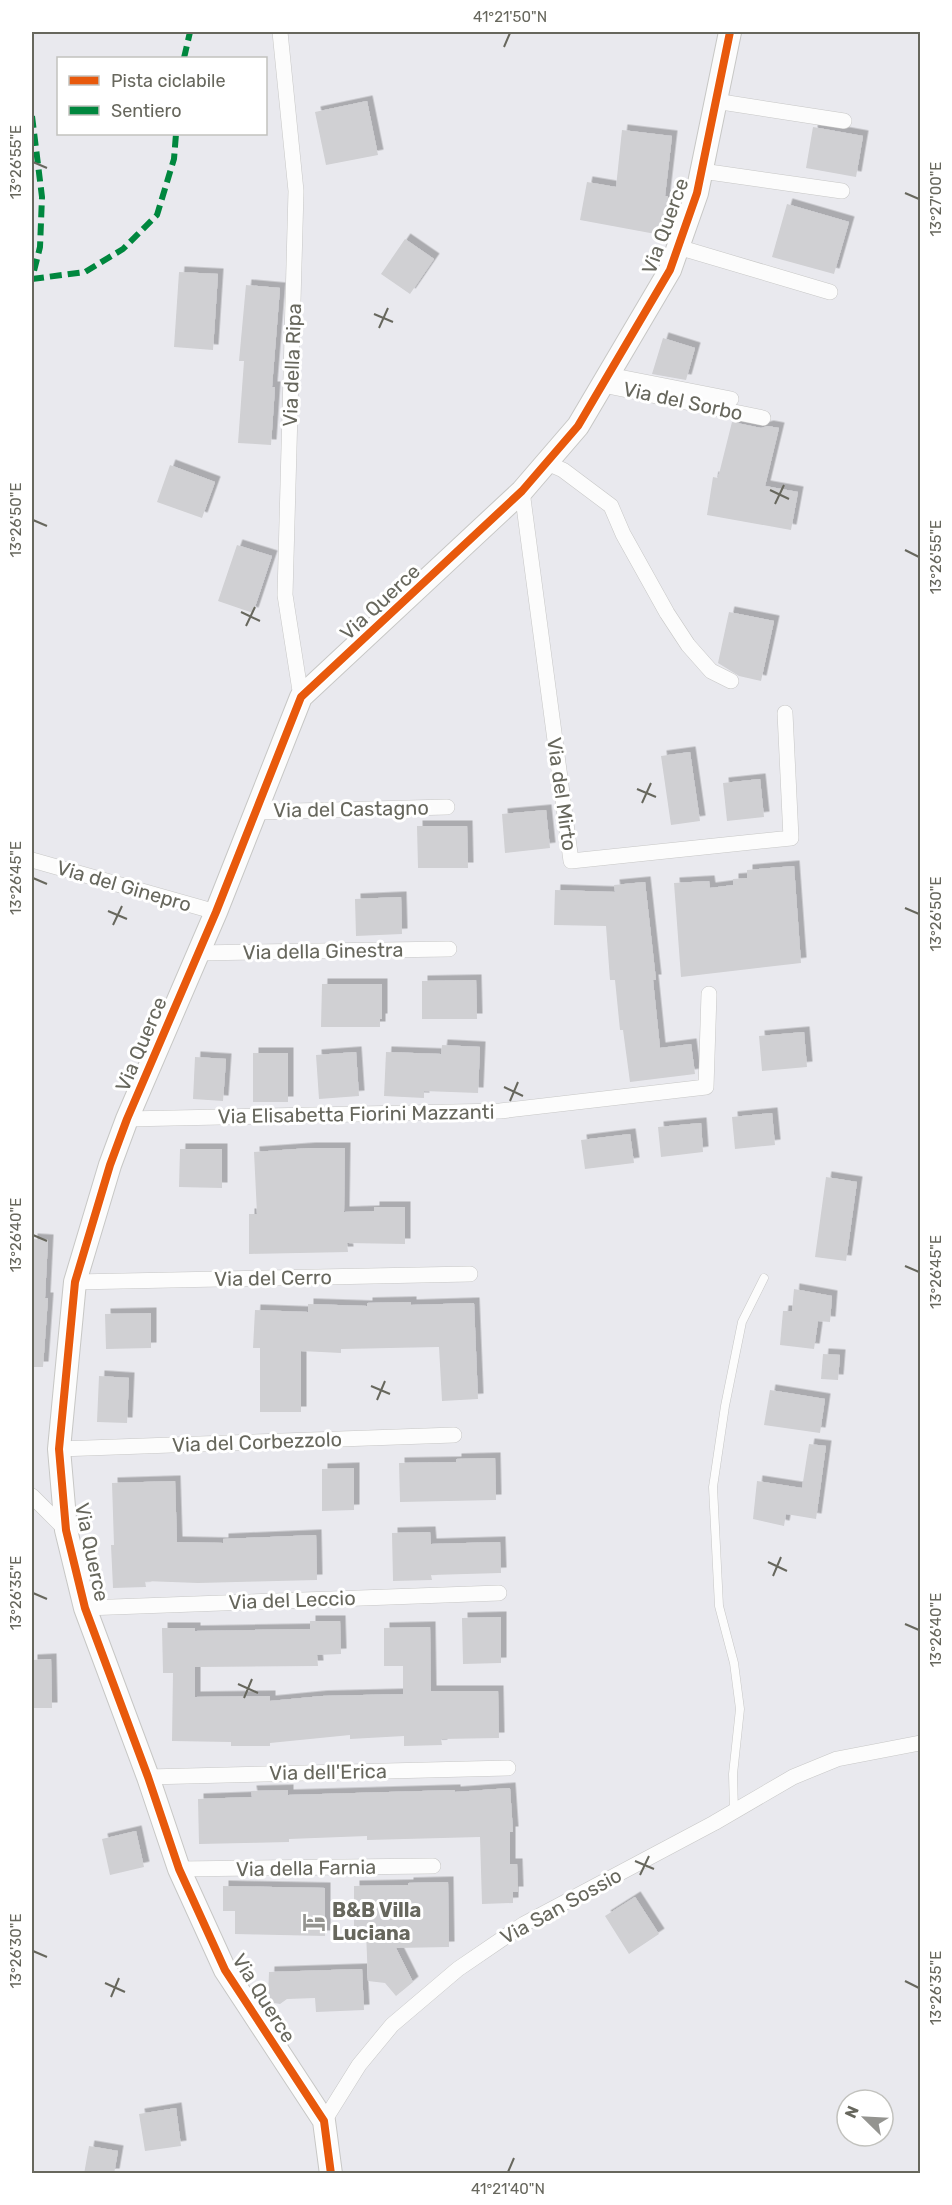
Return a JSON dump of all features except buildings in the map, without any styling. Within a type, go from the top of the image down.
[{"type":"street","name":"Via della Ripa","points":[[280,32],[296,191],[285,595],[301,698]]},
{"type":"street","name":"Via Querce","points":[[331,2174],[324,2121],[225,1970],[179,1869],[148,1777],[85,1608],[66,1530],[59,1449],[75,1282],[110,1165],[127,1119],[196,953],[216,912],[301,698],[522,491],[578,426],[670,270],[697,193],[730,32]]},
{"type":"street","points":[[715,101],[844,121]]},
{"type":"street","points":[[702,171],[842,191]]},
{"type":"street","points":[[678,247],[830,292]]},
{"type":"street","points":[[606,380],[731,399]]},
{"type":"street","name":"Via del Sorbo","points":[[606,380],[762,418]]},
{"type":"street","points":[[547,463],[563,470],[612,506],[623,534],[667,613],[688,645],[711,671],[731,681]]},
{"type":"street","name":"Via del Mirto","points":[[522,491],[571,861],[791,838],[785,713]]},
{"type":"street","name":"Via del Castagno","points":[[256,812],[447,807]]},
{"type":"street","name":"Via del Ginepro","points":[[32,860],[216,912]]},
{"type":"street","name":"Via della Ginestra","points":[[196,953],[449,949]]},
{"type":"street","name":"Via Elisabetta Fiorini Mazzanti","points":[[127,1119],[500,1111],[706,1087],[709,994]]},
{"type":"street","name":"Via del Cerro","points":[[75,1282],[470,1274]]},
{"type":"street","name":"Via del Corbezzolo","points":[[59,1449],[454,1436]]},
{"type":"street","points":[[32,1496],[66,1530]]},
{"type":"street","name":"Via del Leccio","points":[[85,1608],[499,1593]]},
{"type":"street","name":"Via San Sossio","points":[[324,2121],[359,2065],[392,2025],[458,1969],[524,1924],[793,1777],[837,1759],[921,1743]]},
{"type":"street","name":"Via dell'Erica","points":[[148,1777],[508,1768]]},
{"type":"street","name":"Via della Farnia","points":[[179,1869],[433,1866]]},
{"type":"lane","points":[[734,1811],[733,1774],[740,1709],[734,1664],[719,1606],[713,1487],[725,1406],[742,1322],[764,1278]]},
{"type":"marked path","points":[[184,57],[190,32]]},
{"type":"marked path","points":[[32,116],[42,197],[40,247],[32,279]]},
{"type":"marked path","points":[[32,279],[85,272],[123,249],[157,215],[174,159],[176,135]]},
{"type":"cycle path","points":[[331,2174],[324,2121],[225,1970],[179,1869],[148,1777],[85,1608],[66,1530],[59,1449],[75,1282],[110,1165],[127,1119],[216,912],[301,697],[522,491],[578,426],[670,270],[697,193],[730,32]]},
{"type":"place","name":"B&B Villa Luciana","points":[[314,1922]]}]
